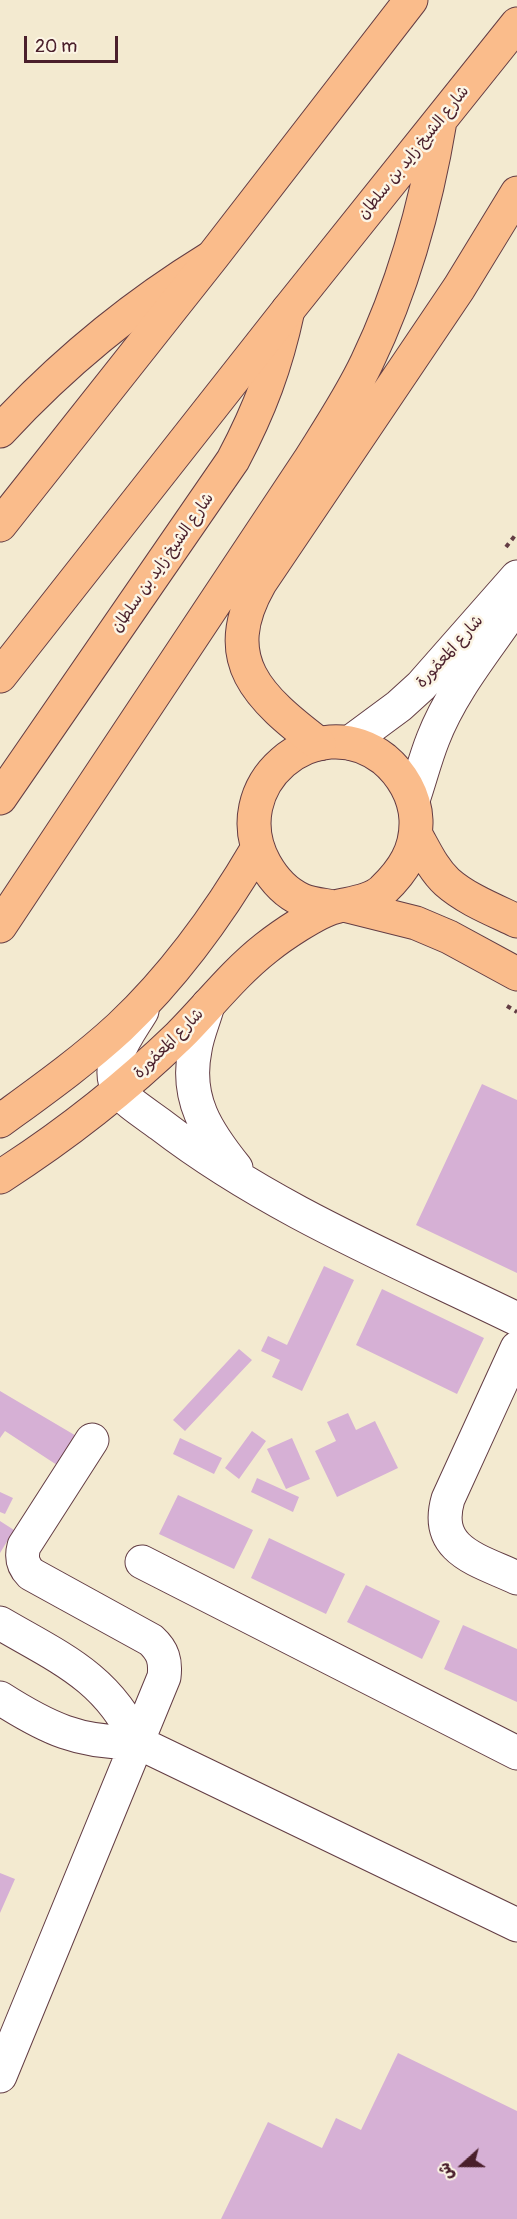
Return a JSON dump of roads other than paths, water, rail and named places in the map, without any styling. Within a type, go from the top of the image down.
[{"type":"main road","points":[[0,525],[213,256],[411,0]]},
{"type":"main road","name":"شارع الشيخ زايد بن سلطان","points":[[0,676],[517,24]]},
{"type":"main road","points":[[0,926],[309,461],[361,374],[389,312],[406,265],[423,208],[440,121]]},
{"type":"main road","points":[[341,906],[381,893],[405,868],[416,835],[413,800],[395,769],[382,758],[366,749],[334,744],[284,717],[251,679],[242,651],[244,618],[250,600],[260,583],[459,288],[517,194]]},
{"type":"main road","points":[[0,431],[34,394],[77,354],[120,319],[213,256]]},
{"type":"main road","name":"شارع الشيخ زايد بن سلطان","points":[[0,798],[233,460],[268,386],[280,348],[288,310]]},
{"type":"main road","points":[[334,744],[297,751],[279,765],[264,783],[255,804],[253,826],[257,849],[273,879],[300,899],[416,923],[448,937],[517,974]]},
{"type":"main road","points":[[416,835],[430,861],[447,882],[517,921]]},
{"type":"main road","points":[[0,1121],[83,1059],[152,994],[213,920],[257,849]]},
{"type":"main road","name":"شارع المَعمُورة","points":[[0,1177],[119,1092],[181,1034],[237,974],[267,947],[299,925],[341,906]]},
{"type":"street","name":"شارع المَعمُورة","points":[[334,744],[399,706],[421,686],[517,577]]},
{"type":"street","name":"شارع المَعمُورة","points":[[413,800],[443,716],[517,604]]},
{"type":"street","points":[[152,994],[117,1058],[116,1080],[119,1092],[183,1142],[250,1186],[321,1224],[517,1319]]},
{"type":"street","points":[[208,1005],[195,1049],[192,1071],[194,1094],[201,1116],[212,1137],[250,1186]]},
{"type":"street","points":[[517,1348],[448,1499],[444,1514],[445,1530],[453,1544],[466,1554],[517,1578]]},
{"type":"street","points":[[0,2076],[164,1677],[166,1666],[164,1655],[151,1640],[31,1574],[23,1562],[24,1546],[92,1440]]},
{"type":"street","points":[[142,1562],[517,1753]]},
{"type":"street","points":[[0,1623],[85,1673],[102,1687],[129,1722],[137,1742]]},
{"type":"street","points":[[0,1698],[28,1716],[69,1735],[92,1741],[137,1742],[517,1926]]}]
